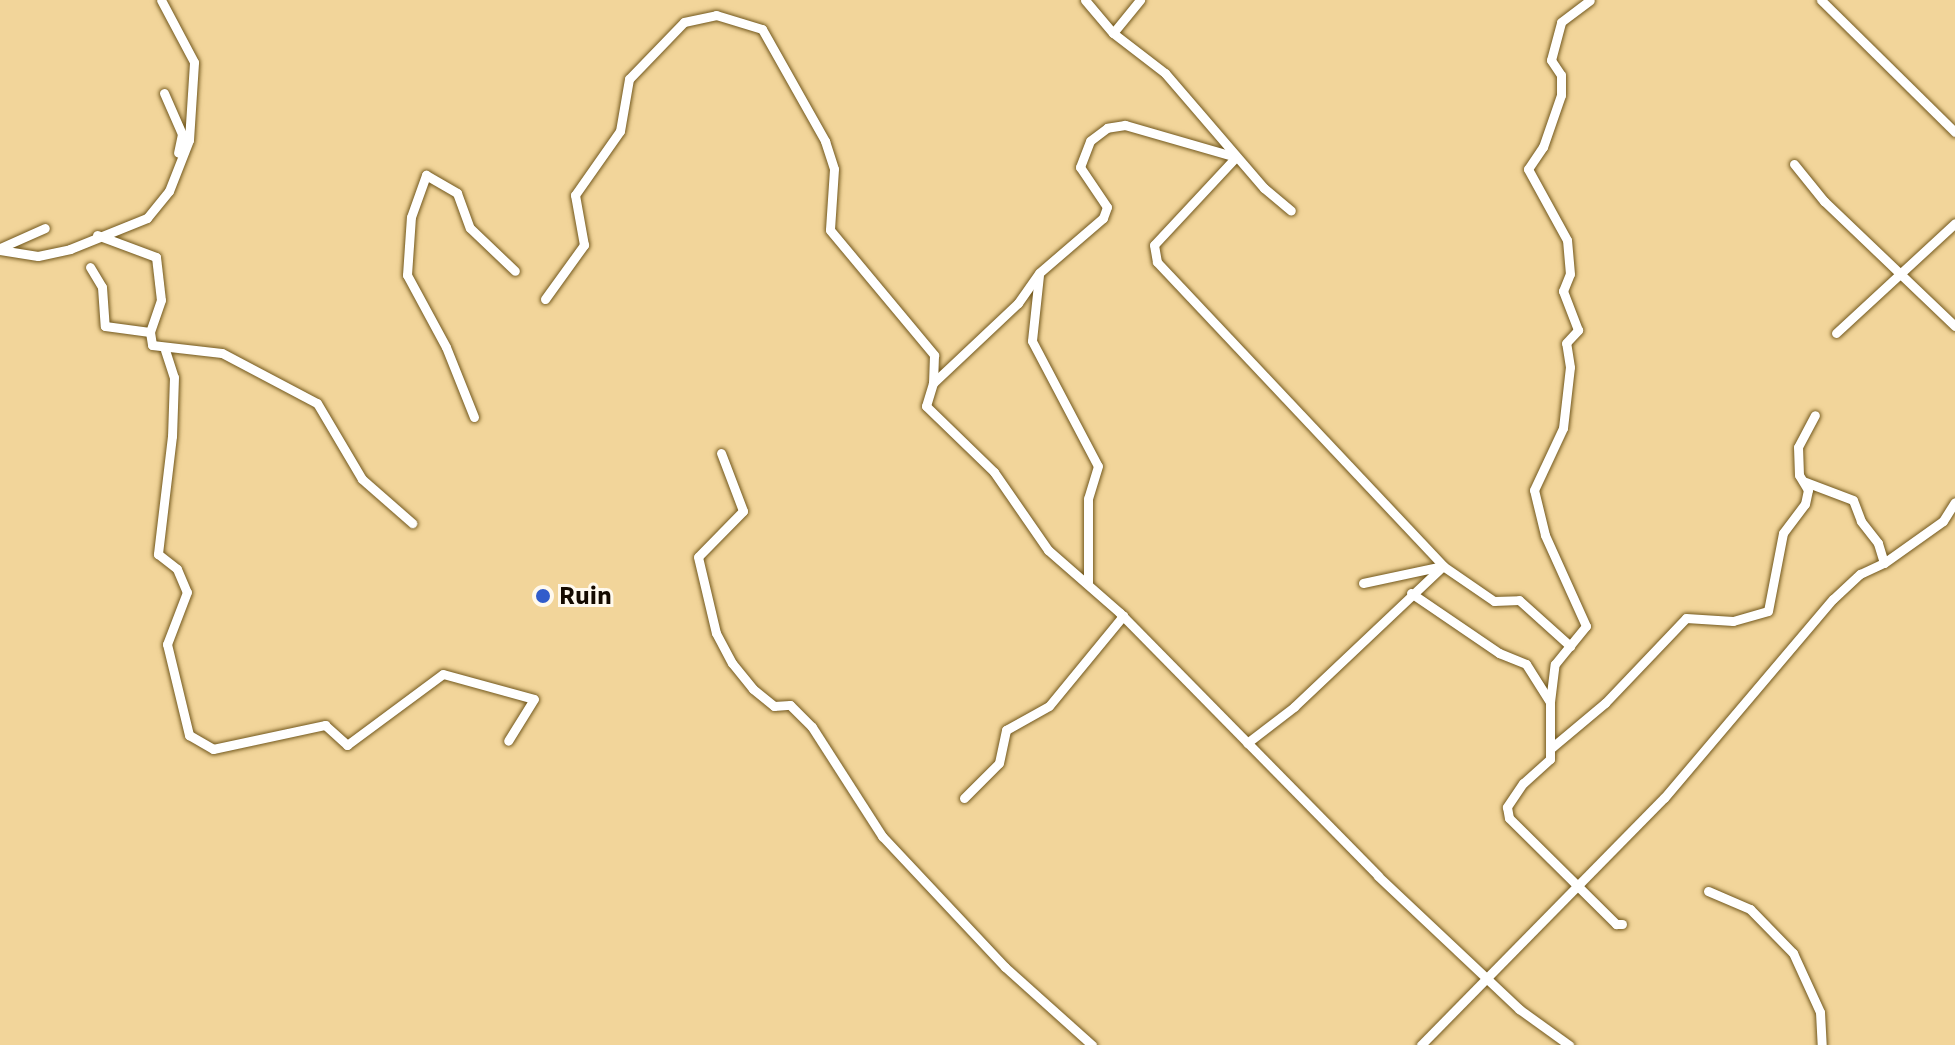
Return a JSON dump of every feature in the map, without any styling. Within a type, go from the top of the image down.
[{"type":"street","points":[[161,0],[194,62],[189,140],[176,164]]},
{"type":"street","points":[[1085,0],[1113,33],[1165,73],[1236,157],[1291,211]]},
{"type":"street","points":[[1113,33],[1140,0]]},
{"type":"street","points":[[1590,0],[1561,22],[1551,60],[1561,75],[1561,95],[1543,147],[1528,169],[1567,240],[1570,274],[1563,291],[1578,330],[1566,343],[1570,367],[1563,428],[1534,490],[1545,535],[1586,626],[1555,664],[1550,702],[1550,759],[1507,807],[1509,818],[1616,924],[1622,924]]},
{"type":"street","points":[[1821,0],[1955,132]]},
{"type":"street","points":[[545,299],[584,245],[575,195],[620,131],[629,79],[684,22],[716,15],[762,29],[825,141],[834,169],[830,230],[934,355],[933,383],[926,406],[994,472],[1048,550],[1123,616],[1378,876],[1488,976],[1519,1009],[1569,1045]]},
{"type":"street","points":[[0,249],[38,256],[147,218],[169,191],[182,134],[164,93]]},
{"type":"street","points":[[933,383],[1018,303],[1039,273],[1103,218],[1107,207],[1080,167],[1090,141],[1107,128],[1125,125],[1236,157]]},
{"type":"street","points":[[1236,157],[1154,245],[1157,262],[1199,312],[1443,566],[1494,601],[1519,600],[1570,646]]},
{"type":"street","points":[[1794,164],[1824,201],[1902,271],[1955,326]]},
{"type":"street","points":[[474,417],[446,347],[407,275],[411,217],[426,175],[457,193],[470,228],[515,271]]},
{"type":"street","points":[[1836,333],[1955,223]]},
{"type":"street","points":[[0,249],[45,228]]},
{"type":"street","points":[[97,235],[156,257],[161,300],[150,332],[152,345],[165,350],[222,353],[317,403],[362,479],[412,523]]},
{"type":"street","points":[[90,267],[102,287],[105,326],[150,332]]},
{"type":"street","points":[[1039,273],[1032,341],[1098,466],[1088,499],[1088,584]]},
{"type":"street","points":[[165,350],[174,377],[172,436],[158,554],[177,569],[187,592],[167,644],[189,735],[213,749],[325,725],[347,745],[443,674],[534,699],[508,741]]},
{"type":"street","points":[[1550,749],[1605,703],[1686,618],[1733,621],[1768,611],[1783,533],[1805,504],[1808,490],[1803,481],[1798,447],[1815,415]]},
{"type":"street","points":[[721,453],[743,511],[698,557],[716,633],[732,663],[753,689],[774,706],[784,701],[812,727],[882,836],[1005,967],[1092,1045]]},
{"type":"street","points":[[1803,481],[1853,500],[1861,521],[1878,543],[1884,563]]},
{"type":"street","points":[[1421,1045],[1728,727],[1833,599],[1860,574],[1884,563],[1943,521],[1955,502]]},
{"type":"street","points":[[1363,583],[1443,566]]},
{"type":"street","points":[[1247,743],[1294,707],[1443,566]]},
{"type":"street","points":[[1411,593],[1499,653],[1526,664],[1550,702]]},
{"type":"street","points":[[964,798],[999,763],[1006,730],[1049,706],[1123,616]]},
{"type":"street","points":[[1708,891],[1750,909],[1793,953],[1820,1012],[1822,1045]]},
{"type":"place","name":"Ruin","points":[[543,596]]}]
